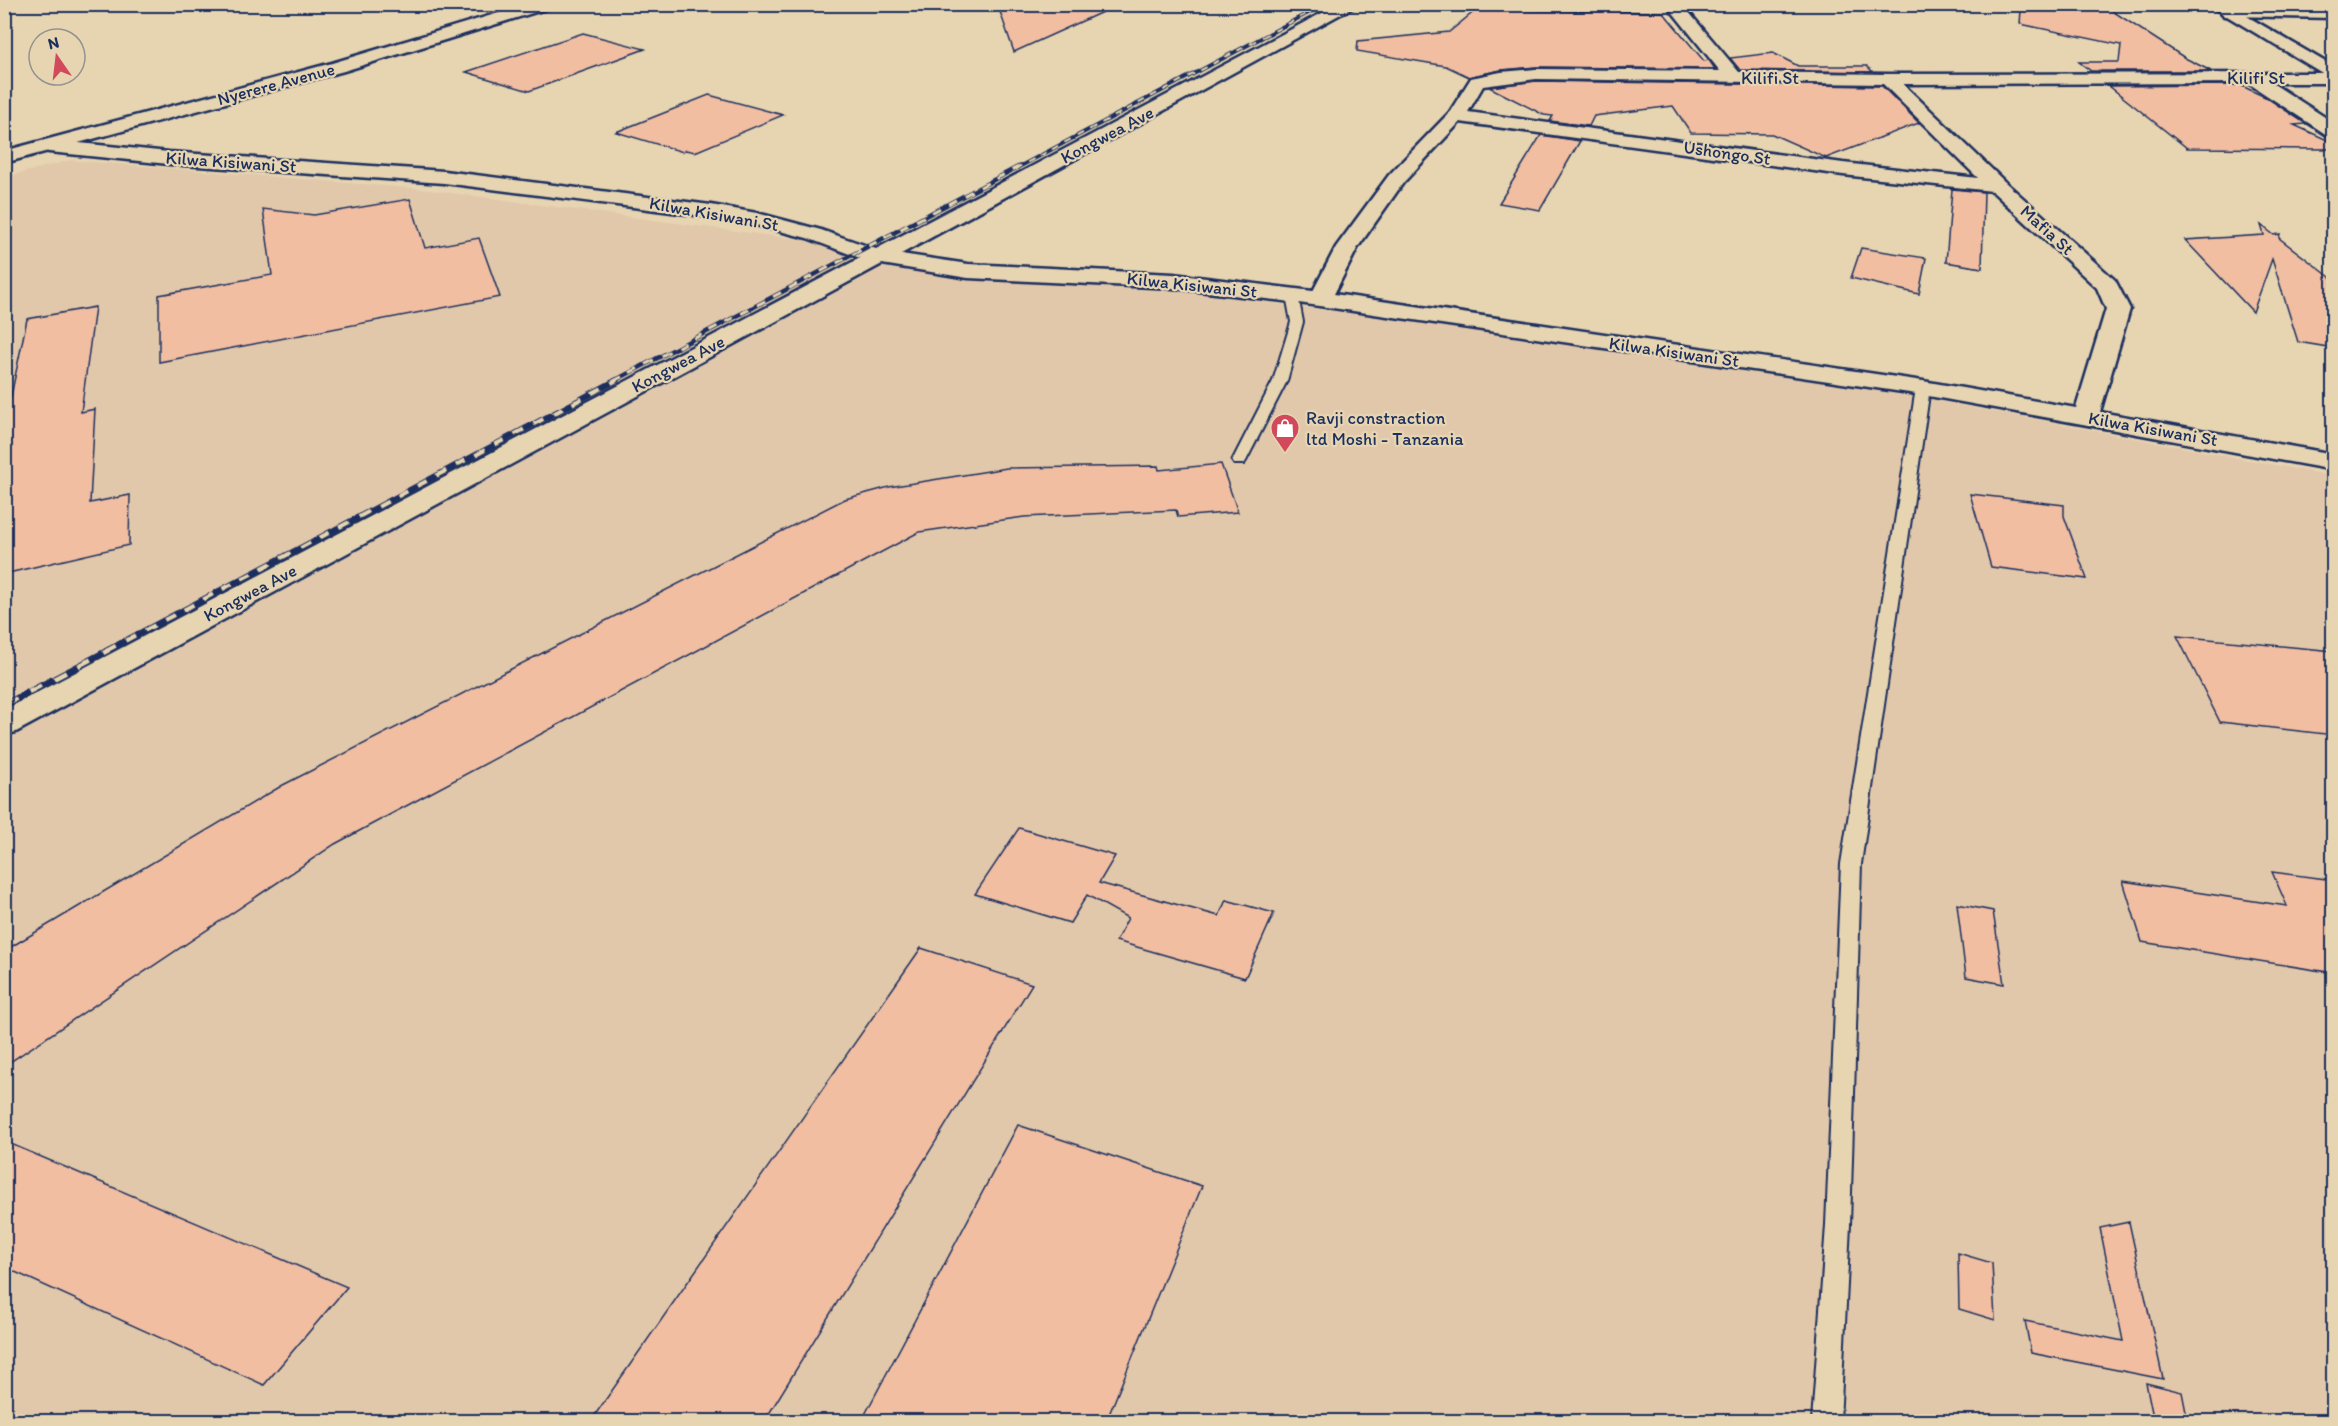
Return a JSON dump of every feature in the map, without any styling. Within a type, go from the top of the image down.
[{"type":"street","name":"Nyerere Avenue","points":[[4,158],[338,67],[546,4]]},
{"type":"street","name":"Kongwea Ave","points":[[4,724],[1352,4]]},
{"type":"street","points":[[1673,4],[1735,78]]},
{"type":"street","points":[[2214,4],[2334,76]]},
{"type":"street","points":[[2230,13],[2334,14]]},
{"type":"street","name":"Kilifi St","points":[[1320,299],[1347,248],[1396,179],[1456,116],[1477,82],[1501,76],[1536,74],[1888,79],[2334,76]]},
{"type":"street","points":[[2252,78],[2334,131]]},
{"type":"street","name":"Mafia St","points":[[1888,79],[1998,186],[2107,285],[2118,309],[2086,417]]},
{"type":"street","name":"Ushongo St","points":[[1456,116],[1843,169],[1998,186]]},
{"type":"street","name":"Kilwa Kisiwani St","points":[[49,146],[169,158],[444,177],[610,197],[757,219],[814,234],[878,257],[968,271],[1173,281],[1292,295],[1923,388],[2334,462]]},
{"type":"lane","points":[[1239,461],[1280,381],[1297,322],[1292,295]]},
{"type":"lane","points":[[1826,1422],[1838,1225],[1851,864],[1923,388]]},
{"type":"shaded area","points":[[71,160],[423,189],[1787,372],[2333,476],[2333,1421],[5,1422],[5,177]]},
{"type":"building","points":[[1120,4],[1014,52],[998,6]]},
{"type":"building","points":[[1476,10],[1663,12],[1704,61],[1709,60],[1715,69],[1536,67],[1501,70],[1469,77],[1446,66],[1357,51],[1358,41],[1449,32]]},
{"type":"building","points":[[2021,10],[2111,10],[2185,58],[2211,71],[2091,71],[2079,62],[2119,62],[2121,45],[2020,24]]},
{"type":"building","points":[[583,33],[645,49],[529,91],[466,72]]},
{"type":"building","points":[[1773,53],[1798,66],[1867,66],[1873,72],[1740,70],[1730,58]]},
{"type":"building","points":[[1536,81],[1882,86],[1919,123],[1826,158],[1772,134],[1691,133],[1673,106],[1594,116],[1589,126],[1550,121],[1553,116],[1544,115],[1489,87]]},
{"type":"building","points":[[2240,85],[2267,98],[2306,124],[2294,125],[2334,143],[2334,149],[2187,148],[2109,86]]},
{"type":"building","points":[[709,95],[783,115],[695,152],[686,150],[683,152],[616,132]]},
{"type":"building","points":[[1541,135],[1580,141],[1540,210],[1499,203]]},
{"type":"building","points":[[1952,189],[1984,192],[1982,268],[1946,262]]},
{"type":"building","points":[[410,199],[425,248],[479,238],[500,297],[159,362],[159,295],[272,275],[263,209],[314,215]]},
{"type":"building","points":[[2261,225],[2274,235],[2280,234],[2279,238],[2334,280],[2334,348],[2298,342],[2272,259],[2253,312],[2185,240],[2264,235]]},
{"type":"building","points":[[1861,248],[1926,258],[1919,294],[1851,278]]},
{"type":"building","points":[[95,307],[81,412],[95,409],[90,503],[130,495],[129,545],[4,574],[4,430],[27,319]]},
{"type":"building","points":[[1221,464],[1238,512],[1178,517],[1176,510],[1024,517],[919,532],[335,844],[4,1066],[4,951],[283,785],[845,499],[889,487],[1007,468],[1158,466],[1159,470]]},
{"type":"building","points":[[1970,494],[2064,505],[2064,516],[2087,579],[1991,567]]},
{"type":"building","points":[[2177,636],[2334,651],[2334,735],[2220,722]]},
{"type":"building","points":[[1019,828],[1115,856],[1099,883],[1219,916],[1226,900],[1274,913],[1245,978],[1116,941],[1128,918],[1087,895],[1070,923],[975,894]]},
{"type":"building","points":[[2272,872],[2334,880],[2334,973],[2142,942],[2123,881],[2287,906]]},
{"type":"building","points":[[1957,904],[1993,911],[2004,984],[1966,977]]},
{"type":"building","points":[[921,948],[1032,984],[764,1422],[590,1422]]},
{"type":"building","points":[[1018,1125],[1202,1186],[1106,1422],[861,1422]]},
{"type":"building","points":[[4,1141],[347,1287],[264,1385],[4,1267]]},
{"type":"building","points":[[2129,1222],[2163,1379],[2031,1353],[2025,1321],[2123,1341],[2100,1228]]},
{"type":"building","points":[[1958,1253],[1992,1263],[1995,1320],[1959,1309]]},
{"type":"building","points":[[2146,1383],[2182,1392],[2188,1422],[2154,1422]]},
{"type":"railway","points":[[1015,169],[1325,4]]},
{"type":"railway","points":[[614,381],[1018,167]]},
{"type":"railway","points":[[106,651],[617,380]]},
{"type":"railway","points":[[4,705],[109,650]]},
{"type":"place","name":"Ravji constraction ltd Moshi - Tanzania","points":[[1285,454]]}]
